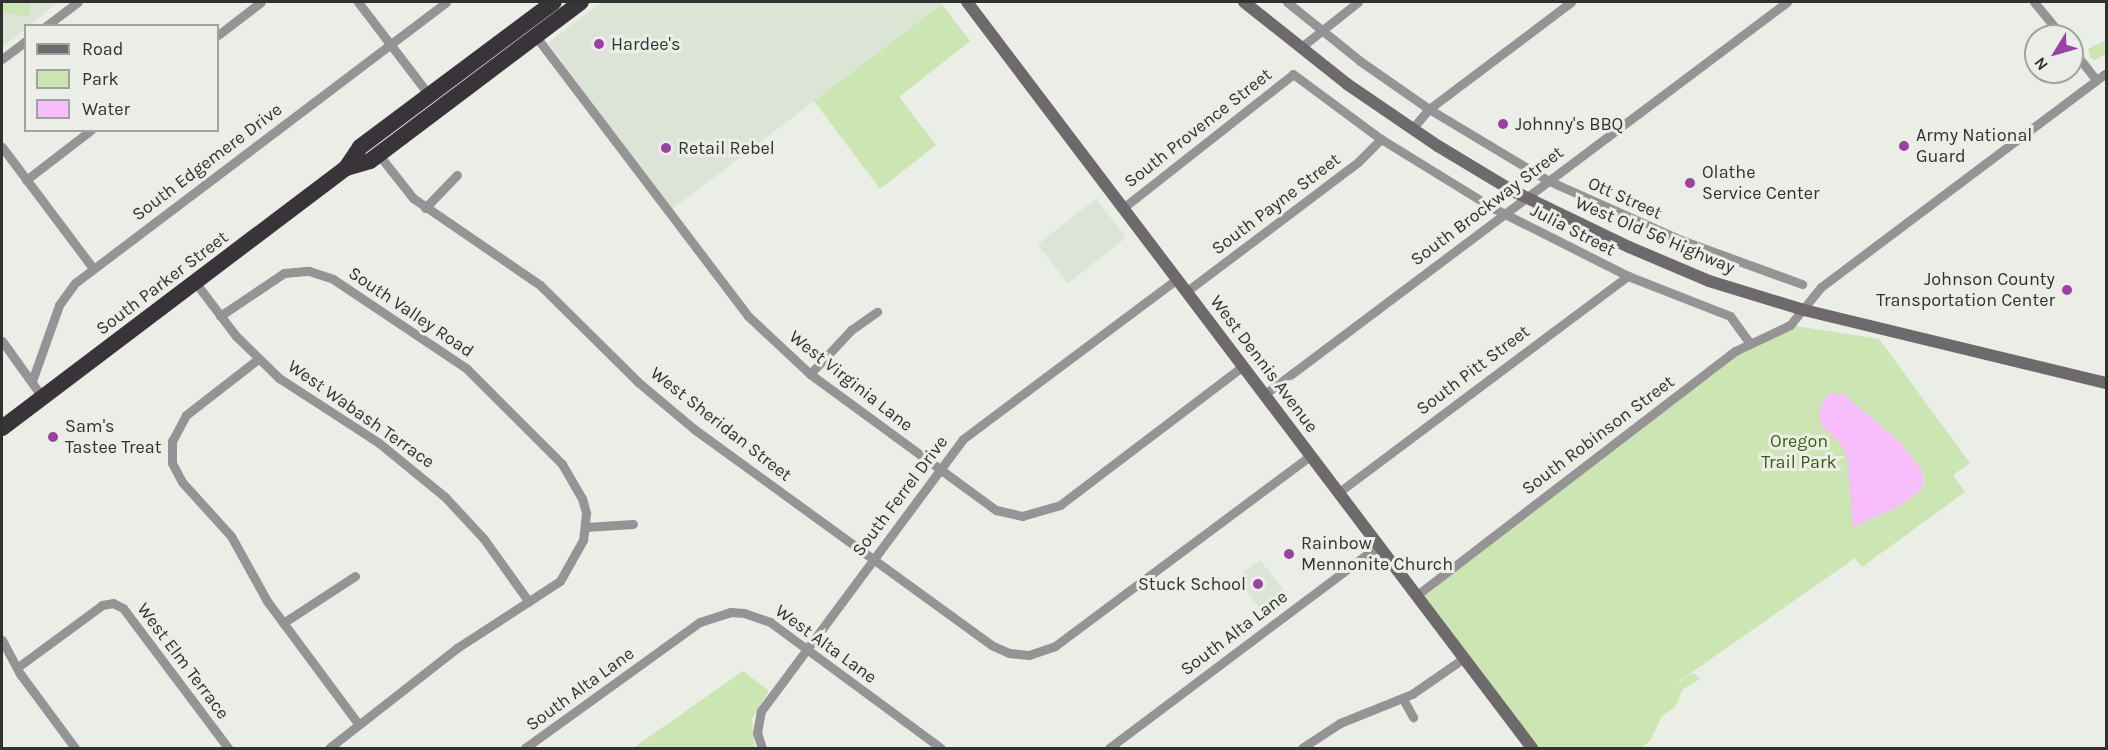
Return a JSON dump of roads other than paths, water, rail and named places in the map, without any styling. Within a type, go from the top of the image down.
[{"type":"highway","name":"South Parker Street","points":[[2,428],[346,168],[379,155],[530,30],[554,2]]},
{"type":"highway","name":"South Parker Street","points":[[346,168],[360,147],[429,95],[530,30],[581,2]]},
{"type":"main road","name":"West Dennis Avenue","points":[[967,2],[1532,748]]},
{"type":"main road","name":"West Old 56 Highway","points":[[1244,2],[1300,48],[1412,129],[1525,196],[1701,278],[1804,310],[2106,383]]},
{"type":"street","points":[[49,24],[78,2]]},
{"type":"street","points":[[219,34],[261,2]]},
{"type":"street","points":[[358,2],[429,95]]},
{"type":"street","name":"South Edgemere Drive","points":[[32,381],[64,294],[93,268],[446,2]]},
{"type":"street","name":"Ott Street","points":[[1287,2],[1320,31],[1429,109],[1547,180],[1681,240],[1802,284]]},
{"type":"street","points":[[1300,48],[1358,2]]},
{"type":"street","points":[[1412,129],[1429,109],[1571,2]]},
{"type":"street","name":"South Brockway Street","points":[[1265,394],[1505,215],[1525,196],[1787,2]]},
{"type":"street","points":[[2034,2],[2052,24]]},
{"type":"street","name":"West Virginia Lane","points":[[530,30],[734,300],[778,347],[810,374],[996,510],[1022,516],[1048,511],[1244,366]]},
{"type":"street","points":[[2,59],[24,42]]},
{"type":"street","points":[[2084,64],[2096,80]]},
{"type":"street","name":"South Robinson Street","points":[[1417,595],[1735,351],[1784,329],[1804,310],[1821,287],[2106,73]]},
{"type":"street","name":"South Provence Street","points":[[1124,208],[1293,74]]},
{"type":"street","name":"Julia Street","points":[[1293,74],[1381,139],[1505,215],[1628,276],[1730,316],[1750,344]]},
{"type":"street","points":[[26,180],[89,132]]},
{"type":"street","name":"South Payne Street","points":[[1187,291],[1358,162],[1381,139]]},
{"type":"street","points":[[2,147],[93,268]]},
{"type":"street","name":"West Sheridan Street","points":[[379,155],[424,208],[522,270],[664,405],[991,645],[1009,653],[1029,654],[1055,646],[1311,455]]},
{"type":"street","points":[[424,208],[457,175]]},
{"type":"street","name":"South Valley Road","points":[[220,316],[285,273],[309,271],[333,279],[385,317],[436,346],[483,385],[569,472],[582,498],[586,527],[579,552],[566,575],[529,602],[464,643],[329,748]]},
{"type":"street","name":"South Pitt Street","points":[[1339,492],[1628,276]]},
{"type":"street","name":"South Ferrel Drive","points":[[762,748],[757,721],[768,701],[939,469],[971,432],[1177,279]]},
{"type":"street","name":"West Wabash Terrace","points":[[195,282],[220,316],[258,359],[299,394],[379,443],[422,476],[484,539],[529,602]]},
{"type":"street","points":[[810,374],[851,330],[877,312]]},
{"type":"street","points":[[2,341],[43,398]]},
{"type":"street","points":[[258,359],[186,415],[176,429],[171,455],[182,482],[231,536],[283,623],[359,725]]},
{"type":"street","points":[[586,527],[633,524]]},
{"type":"street","name":"South Alta Lane","points":[[1109,748],[1378,545]]},
{"type":"street","points":[[283,623],[355,576]]},
{"type":"street","name":"West Elm Terrace","points":[[18,667],[102,605],[113,603],[123,609],[228,748]]},
{"type":"street","name":"West Alta Lane","points":[[653,656],[700,622],[730,612],[761,617],[940,748]]},
{"type":"street","points":[[2,640],[18,667],[75,748]]},
{"type":"street","name":"South Alta Lane","points":[[525,748],[653,656]]},
{"type":"street","points":[[1302,748],[1340,723],[1402,699],[1464,658]]},
{"type":"street","points":[[1402,699],[1413,717]]},
{"type":"water","points":[[1842,393],[1901,443],[1923,472],[1923,488],[1900,506],[1853,527],[1847,456],[1838,441],[1821,425],[1819,410],[1828,394]]},
{"type":"place","name":"Hardee's","points":[[599,44]]},
{"type":"place","name":"Johnny's BBQ","points":[[1503,124]]},
{"type":"place","name":"Army National Guard","points":[[1904,146]]},
{"type":"place","name":"Retail Rebel","points":[[666,148]]},
{"type":"place","name":"Olathe Service Center","points":[[1690,183]]},
{"type":"place","name":"Johnson County Transportation Center","points":[[2067,290]]},
{"type":"place","name":"Sam's Tastee Treat","points":[[53,437]]},
{"type":"place","name":"Rainbow Mennonite Church","points":[[1289,554]]},
{"type":"place","name":"Stuck School","points":[[1258,584]]},
{"type":"park label","name":"Oregon Trail Park","points":[[1799,452]]}]
